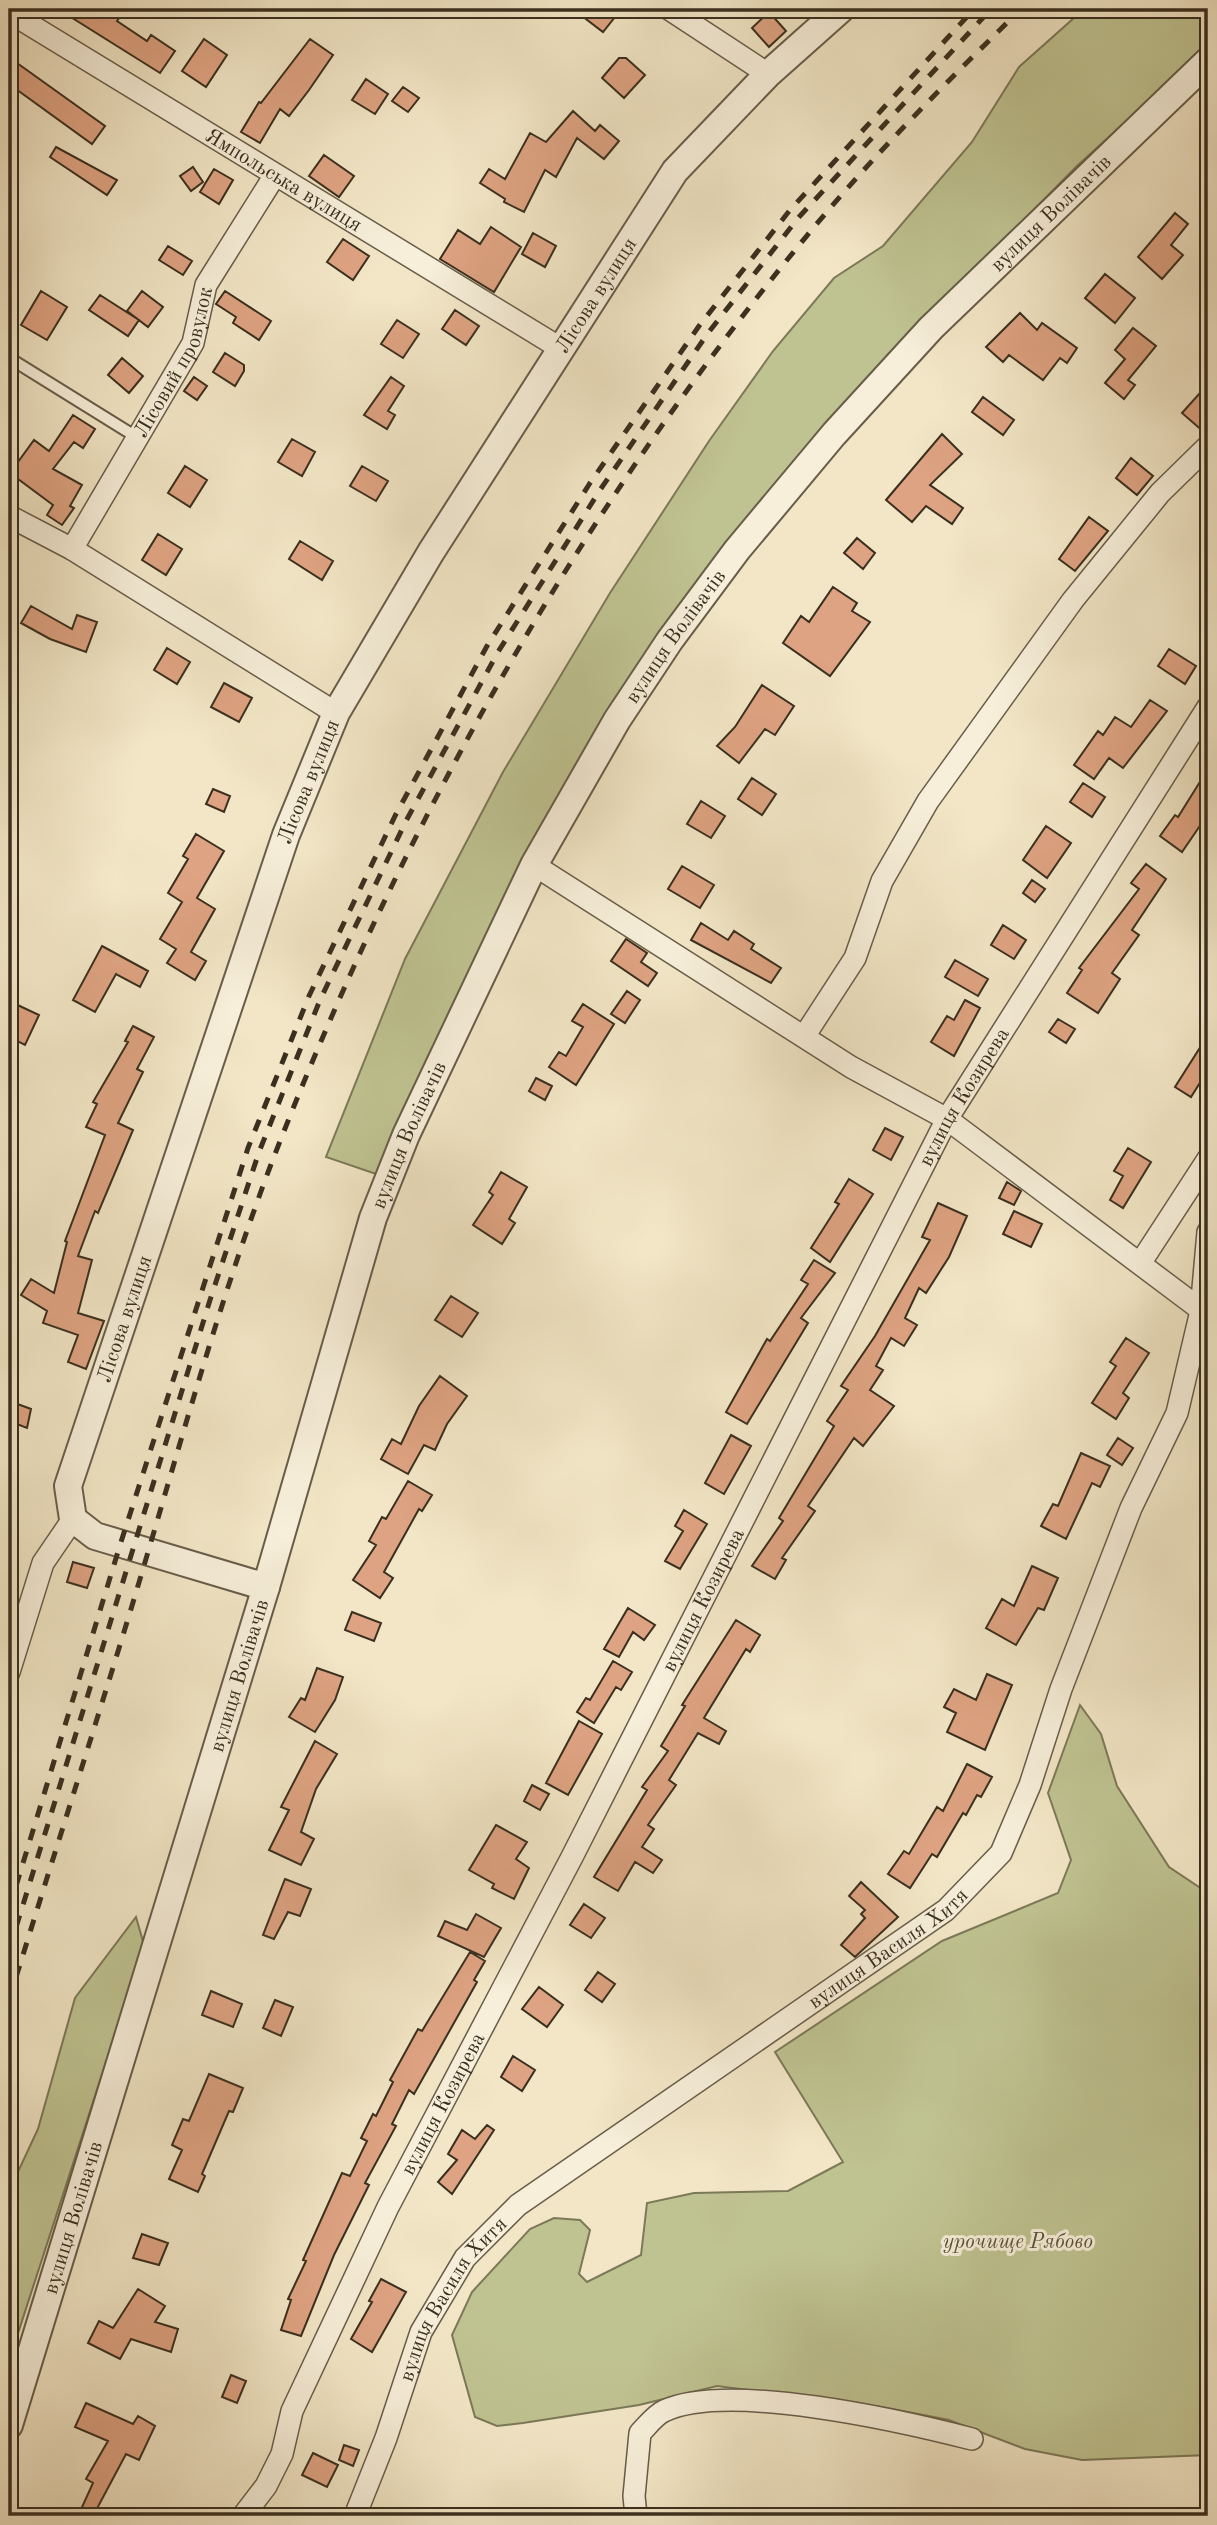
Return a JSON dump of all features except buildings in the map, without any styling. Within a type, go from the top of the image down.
[{"type":"street","points":[[669,9],[768,74]]},
{"type":"street","name":"Лісова вулиця","points":[[73,1519],[68,1486],[286,835],[336,713],[430,552],[675,171],[768,74],[841,9]]},
{"type":"street","name":"Ямпольська вулиця","points":[[9,12],[560,348]]},
{"type":"street","name":"вулиця Волівачів","points":[[9,2425],[266,1587],[373,1218],[405,1135],[534,865],[617,720],[647,674],[722,570],[834,434],[931,328],[1208,61]]},
{"type":"street","name":"Лісовий провулок","points":[[72,549],[193,343],[206,285],[275,175]]},
{"type":"street","points":[[805,1035],[855,958],[882,881],[928,801],[1073,600],[1160,493],[1208,446]]},
{"type":"street","points":[[10,519],[72,549],[336,713]]},
{"type":"street","name":"вулиця Козирева","points":[[243,2516],[266,2486],[282,2454],[292,2411],[388,2207],[572,1857],[947,1119],[1208,707]]},
{"type":"street","points":[[534,865],[805,1035],[851,1067],[947,1119],[1142,1262],[1205,1313]]},
{"type":"street","points":[[1142,1262],[1208,1159]]},
{"type":"street","name":"вулиця Василя Хитя","points":[[355,2516],[387,2438],[421,2332],[465,2258],[518,2205],[946,1910],[1001,1853],[1030,1785],[1061,1689],[1131,1508],[1177,1413],[1205,1313],[1208,1232]]},
{"type":"street","points":[[9,1672],[43,1563],[73,1519],[82,1529],[120,1545],[266,1587]]},
{"type":"street","points":[[636,2516],[634,2496],[640,2433],[663,2412],[712,2399],[770,2402],[925,2427],[972,2439]]},
{"type":"lane","points":[[14,361],[138,438]]},
{"type":"green space","points":[[1084,9],[1208,9],[1208,47],[1077,166],[942,303],[631,688],[382,1176],[326,1157],[405,959],[503,772],[610,593],[709,441],[773,351],[834,278],[883,246],[972,142],[1019,67]]},
{"type":"green space","name":"урочище Рябово","points":[[1080,1705],[1101,1734],[1117,1786],[1169,1867],[1208,1893],[1208,2455],[1082,2460],[1025,2449],[949,2420],[882,2407],[717,2386],[639,2405],[523,2423],[497,2426],[475,2417],[452,2335],[472,2292],[530,2229],[554,2218],[580,2220],[590,2230],[579,2274],[587,2282],[641,2255],[647,2203],[694,2193],[788,2191],[843,2162],[775,2052],[942,1941],[1058,1893],[1071,1860],[1048,1793]]},
{"type":"green space","points":[[136,1917],[144,1945],[9,2361],[9,2191],[38,2129],[75,1998]]},
{"type":"railway","points":[[9,1909],[120,1545],[248,1148],[309,996],[395,816],[487,646],[590,483],[699,326],[790,210],[974,9]]},
{"type":"railway","points":[[9,1950],[210,1300],[259,1152],[320,1000],[406,821],[498,652],[600,490],[708,333],[799,217],[991,9]]},
{"type":"railway","points":[[9,2000],[254,1210],[326,1030],[381,908],[441,789],[505,671],[575,557],[648,445],[727,337],[860,174],[939,90],[1021,9]]}]
